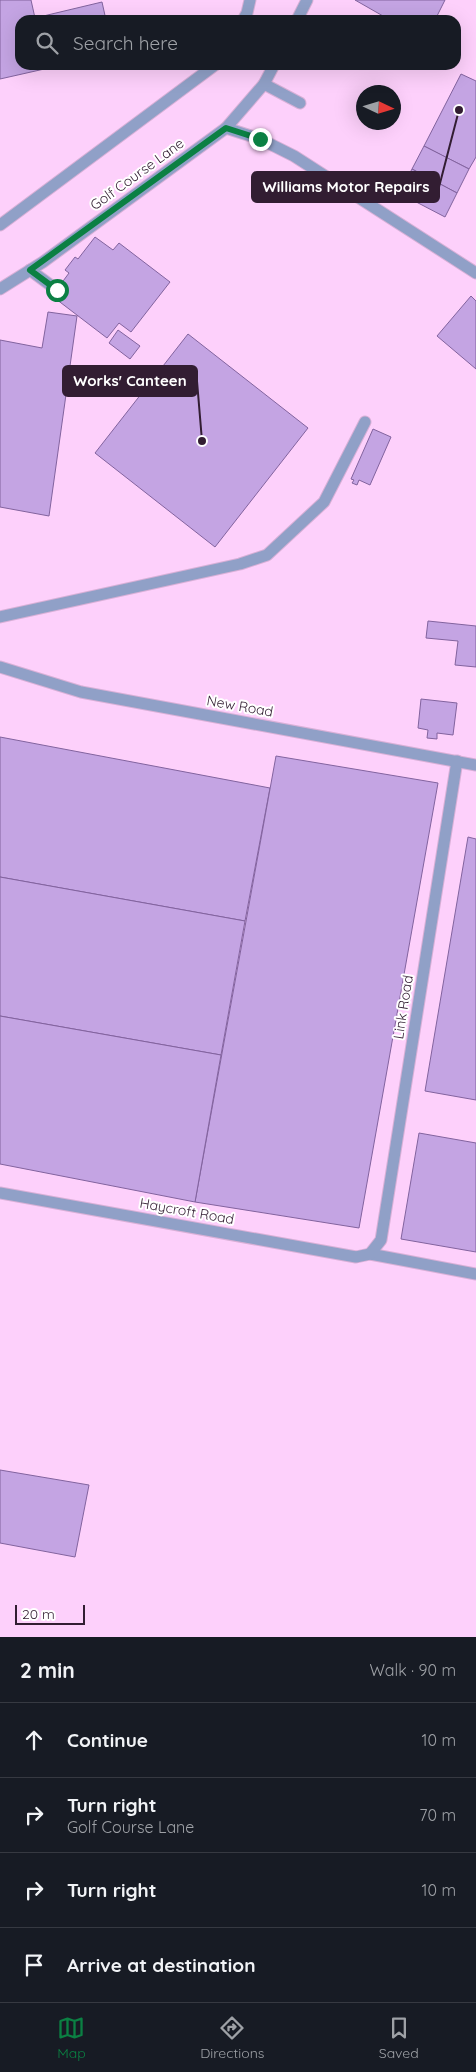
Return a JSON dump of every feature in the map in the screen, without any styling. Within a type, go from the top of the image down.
[{"type":"lane","points":[[246,15],[250,0]]},
{"type":"lane","points":[[300,15],[307,0]]},
{"type":"lane","points":[[0,225],[208,70]]},
{"type":"lane","name":"Golf Course Lane","points":[[0,289],[30,270],[226,128],[264,84],[271,70]]},
{"type":"lane","points":[[264,84],[300,103]]},
{"type":"lane","points":[[226,128],[260,139],[294,156],[476,273]]},
{"type":"lane","points":[[30,270],[57,290]]},
{"type":"lane","points":[[0,617],[240,564],[267,555],[324,502],[365,422]]},
{"type":"lane","name":"New Road","points":[[0,667],[81,692],[476,765]]},
{"type":"lane","name":"Link Road","points":[[370,1254],[381,1240],[457,762]]},
{"type":"lane","name":"Haycroft Road","points":[[0,1193],[356,1257],[370,1254],[476,1274]]},
{"type":"building","points":[[0,0],[31,0],[34,15],[15,15],[15,70],[40,70],[0,79]]},
{"type":"building","points":[[355,0],[445,0],[438,15],[381,15]]},
{"type":"building","points":[[102,2],[105,15],[48,15]]},
{"type":"building","points":[[461,74],[476,81],[476,157],[469,169],[424,146]]},
{"type":"building","points":[[424,146],[469,169],[457,193],[412,169]]},
{"type":"building","points":[[412,169],[457,193],[445,217],[399,193]]},
{"type":"building","points":[[95,237],[113,250],[119,243],[170,282],[131,332],[119,323],[107,338],[52,296],[69,273],[65,270],[75,257],[78,259]]},
{"type":"building","points":[[471,296],[476,301],[476,369],[437,336]]},
{"type":"building","points":[[48,312],[77,316],[49,516],[0,507],[0,340],[42,348]]},
{"type":"building","points":[[118,330],[140,346],[130,359],[109,343]]},
{"type":"building","points":[[188,334],[308,428],[215,547],[95,453]]},
{"type":"building","points":[[373,429],[391,437],[370,485],[359,480],[357,485],[352,483],[354,480],[351,479]]},
{"type":"building","points":[[428,621],[476,626],[476,667],[455,665],[458,641],[426,638]]},
{"type":"building","points":[[421,699],[457,703],[453,735],[437,733],[437,739],[427,738],[428,730],[418,728]]},
{"type":"building","points":[[0,737],[270,788],[245,921],[0,877]]},
{"type":"building","points":[[276,756],[438,783],[359,1228],[195,1202]]},
{"type":"building","points":[[468,837],[476,839],[476,1100],[425,1091]]},
{"type":"building","points":[[0,877],[245,921],[221,1055],[0,1016]]},
{"type":"building","points":[[0,1016],[221,1055],[195,1202],[0,1164]]},
{"type":"building","points":[[419,1133],[476,1143],[476,1252],[401,1239]]},
{"type":"building","points":[[0,1470],[89,1485],[75,1557],[0,1543]]},
{"type":"place","name":"Williams Motor Repairs","points":[[459,110]]},
{"type":"place","name":"Works' Canteen","points":[[202,441]]},
{"type":"route","points":[[57,290],[30,270],[226,128],[260,139]]}]
